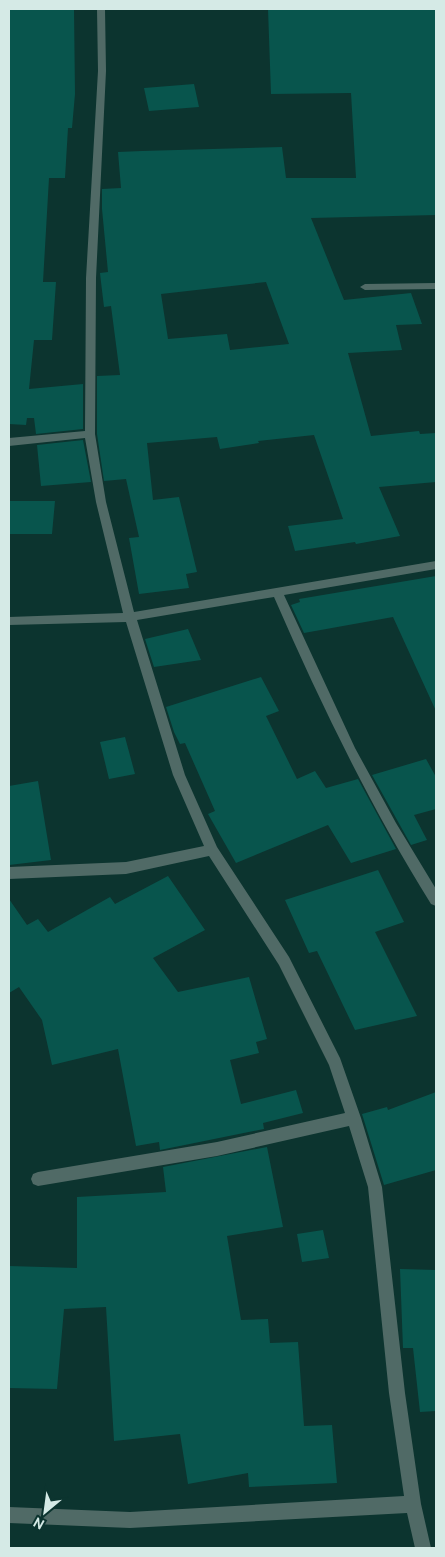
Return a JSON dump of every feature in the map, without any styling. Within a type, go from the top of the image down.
[{"type":"street","points":[[101,9],[102,71],[91,278],[90,434],[101,502],[130,617],[179,775],[212,850],[284,961],[335,1063],[375,1186],[397,1393],[413,1504],[423,1548]]},
{"type":"street","points":[[365,288],[436,286]]},
{"type":"street","points":[[9,442],[90,434]]},
{"type":"street","points":[[9,621],[130,617],[278,594],[436,565]]},
{"type":"street","points":[[278,594],[311,672],[408,856],[436,900]]},
{"type":"street","points":[[9,873],[126,868],[212,850]]},
{"type":"street","points":[[38,1179],[216,1149],[354,1118]]},
{"type":"street","points":[[9,1515],[130,1520],[413,1504]]},
{"type":"building","points":[[9,9],[74,9],[75,94],[72,128],[68,128],[65,178],[49,178],[43,282],[56,282],[52,340],[34,340],[29,389],[83,384],[83,429],[36,434],[34,418],[27,418],[26,425],[9,424]]},
{"type":"building","points":[[268,9],[436,9],[436,215],[311,218],[344,300],[411,293],[422,324],[396,325],[402,350],[348,353],[371,436],[419,431],[420,434],[436,433],[436,482],[379,487],[400,536],[356,544],[355,542],[295,551],[288,526],[343,519],[314,435],[258,441],[259,443],[220,449],[217,437],[147,443],[153,500],[179,497],[197,572],[186,574],[189,588],[139,594],[129,538],[139,537],[126,479],[104,481],[97,434],[97,376],[120,375],[111,306],[104,307],[100,273],[108,272],[102,189],[121,188],[118,152],[282,147],[286,178],[356,178],[351,93],[271,94]],"holes":[[[266,282],[289,344],[230,350],[227,334],[168,339],[161,294]]]},
{"type":"building","points":[[194,84],[199,107],[149,111],[144,88]]},
{"type":"building","points":[[83,440],[91,482],[41,486],[37,445]]},
{"type":"building","points":[[9,501],[55,501],[52,534],[9,534]]},
{"type":"building","points":[[436,576],[436,711],[393,617],[304,633],[291,605],[300,602],[299,599]]},
{"type":"building","points":[[188,629],[201,660],[154,667],[145,639]]},
{"type":"building","points":[[261,677],[279,711],[266,716],[297,779],[315,771],[326,788],[358,779],[396,849],[351,863],[328,825],[236,863],[208,814],[215,811],[185,743],[180,744],[174,732],[166,707]]},
{"type":"building","points":[[125,737],[135,774],[109,779],[100,742]]},
{"type":"building","points":[[426,759],[436,777],[436,809],[414,815],[427,840],[411,845],[372,775]]},
{"type":"building","points":[[38,781],[51,860],[9,865],[9,786]]},
{"type":"building","points":[[378,870],[404,922],[375,932],[417,1016],[355,1030],[317,951],[309,953],[285,900]]},
{"type":"building","points":[[168,876],[205,930],[153,958],[178,992],[249,977],[267,1039],[256,1042],[259,1053],[230,1060],[241,1104],[296,1090],[303,1113],[263,1123],[264,1129],[160,1150],[159,1142],[136,1146],[118,1049],[52,1065],[42,1020],[19,987],[9,993],[9,899],[27,925],[38,919],[48,932],[110,897],[115,904]]},
{"type":"building","points":[[436,1092],[436,1170],[384,1185],[362,1114],[387,1107],[388,1110]]},
{"type":"building","points":[[267,1147],[283,1227],[227,1236],[241,1320],[268,1319],[270,1343],[298,1342],[304,1426],[332,1425],[337,1483],[249,1487],[248,1473],[188,1484],[180,1434],[114,1441],[106,1307],[64,1309],[57,1389],[9,1388],[9,1266],[77,1268],[77,1197],[166,1192],[163,1167]]},
{"type":"building","points":[[323,1230],[329,1258],[302,1262],[297,1234]]},
{"type":"building","points":[[400,1269],[436,1270],[436,1411],[420,1412],[413,1348],[403,1348]]}]
